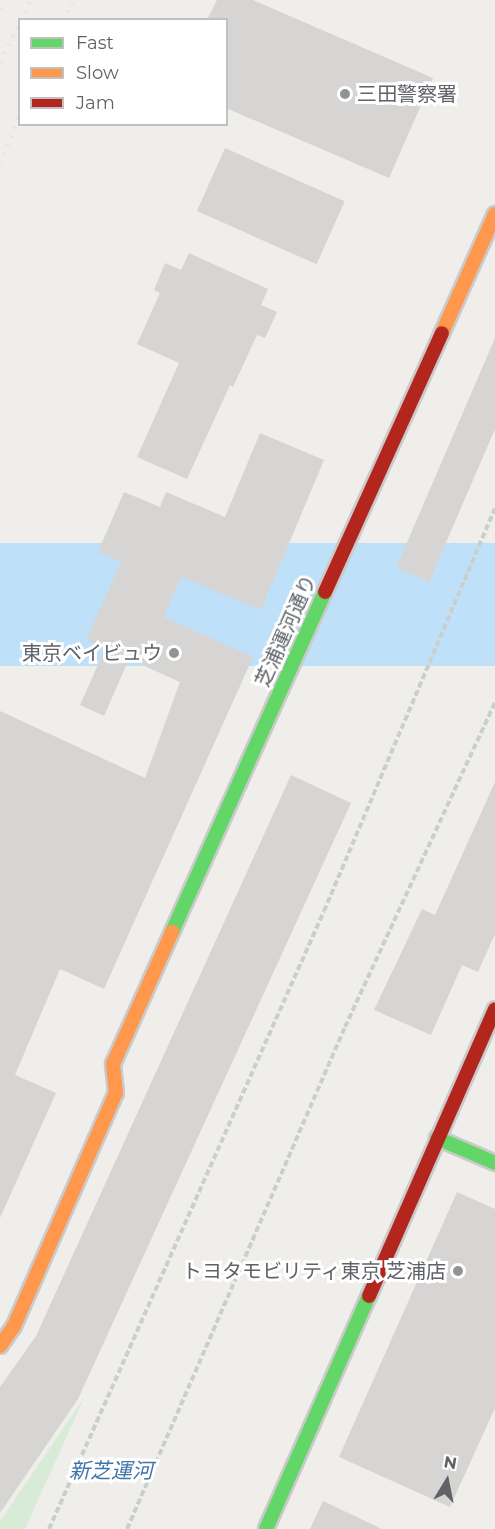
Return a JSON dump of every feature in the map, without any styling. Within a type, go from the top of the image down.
[{"type":"street","name":"芝浦運河通り","points":[[0,1346],[14,1326],[116,1093],[113,1064],[495,214]]},
{"type":"street","points":[[266,1529],[495,1009]]},
{"type":"street","points":[[437,1138],[495,1163]]},
{"type":"path","points":[[49,1529],[324,911],[495,509]]},
{"type":"path","points":[[126,1529],[336,1048],[495,702]]},
{"type":"green space","points":[[84,1398],[25,1529],[0,1529],[0,1521]]},
{"type":"water","points":[[0,543],[495,543],[495,666],[0,666]]},
{"type":"building","points":[[217,0],[253,0],[433,78],[389,178],[228,109],[228,18],[208,18]]},
{"type":"building","points":[[225,148],[345,201],[317,264],[197,211]]},
{"type":"building","points":[[189,253],[268,289],[261,305],[277,312],[265,338],[257,335],[233,387],[230,385],[187,479],[137,457],[179,363],[137,344],[160,293],[154,290],[165,263],[181,270]]},
{"type":"building","points":[[495,338],[495,429],[429,582],[396,568]]},
{"type":"building","points":[[260,433],[324,460],[261,610],[181,577],[164,617],[253,657],[104,989],[60,969],[15,1075],[56,1093],[0,1218],[0,711],[145,778],[180,682],[129,659],[104,716],[80,705],[105,649],[86,640],[121,562],[98,552],[124,492],[160,507],[166,492],[225,517]]},
{"type":"building","points":[[291,775],[351,803],[78,1399],[0,1513],[0,1387],[36,1336]]},
{"type":"building","points":[[495,782],[495,934],[478,972],[462,965],[431,1035],[374,1010],[422,909],[435,915]]},
{"type":"building","points":[[457,1192],[495,1209],[495,1408],[450,1507],[339,1457]]},
{"type":"building","points":[[323,1501],[382,1529],[310,1529]]},
{"type":"railway","points":[[0,9],[5,0]]},
{"type":"railway","points":[[21,18],[30,0]]},
{"type":"railway","points":[[64,18],[73,0]]},
{"type":"railway","points":[[0,62],[18,25]]},
{"type":"railway","points":[[0,163],[18,119]]},
{"type":"traffic: fast","points":[[172,932],[325,592]]},
{"type":"traffic: fast","points":[[437,1138],[495,1163]]},
{"type":"traffic: fast","points":[[266,1529],[369,1296]]},
{"type":"traffic: slow","points":[[442,333],[495,214]]},
{"type":"traffic: slow","points":[[0,1346],[14,1326],[116,1093],[113,1064],[172,932]]},
{"type":"traffic: jam","points":[[325,592],[442,333]]},
{"type":"traffic: jam","points":[[369,1296],[495,1009]]},
{"type":"place","name":"三田警察署","points":[[345,94]]},
{"type":"place","name":"東京ベイビュウ","points":[[174,653]]},
{"type":"place","name":"トヨタモビリティ東京 芝浦店","points":[[458,1271]]},
{"type":"water label","name":"新芝運河","points":[[111,1471]]}]
